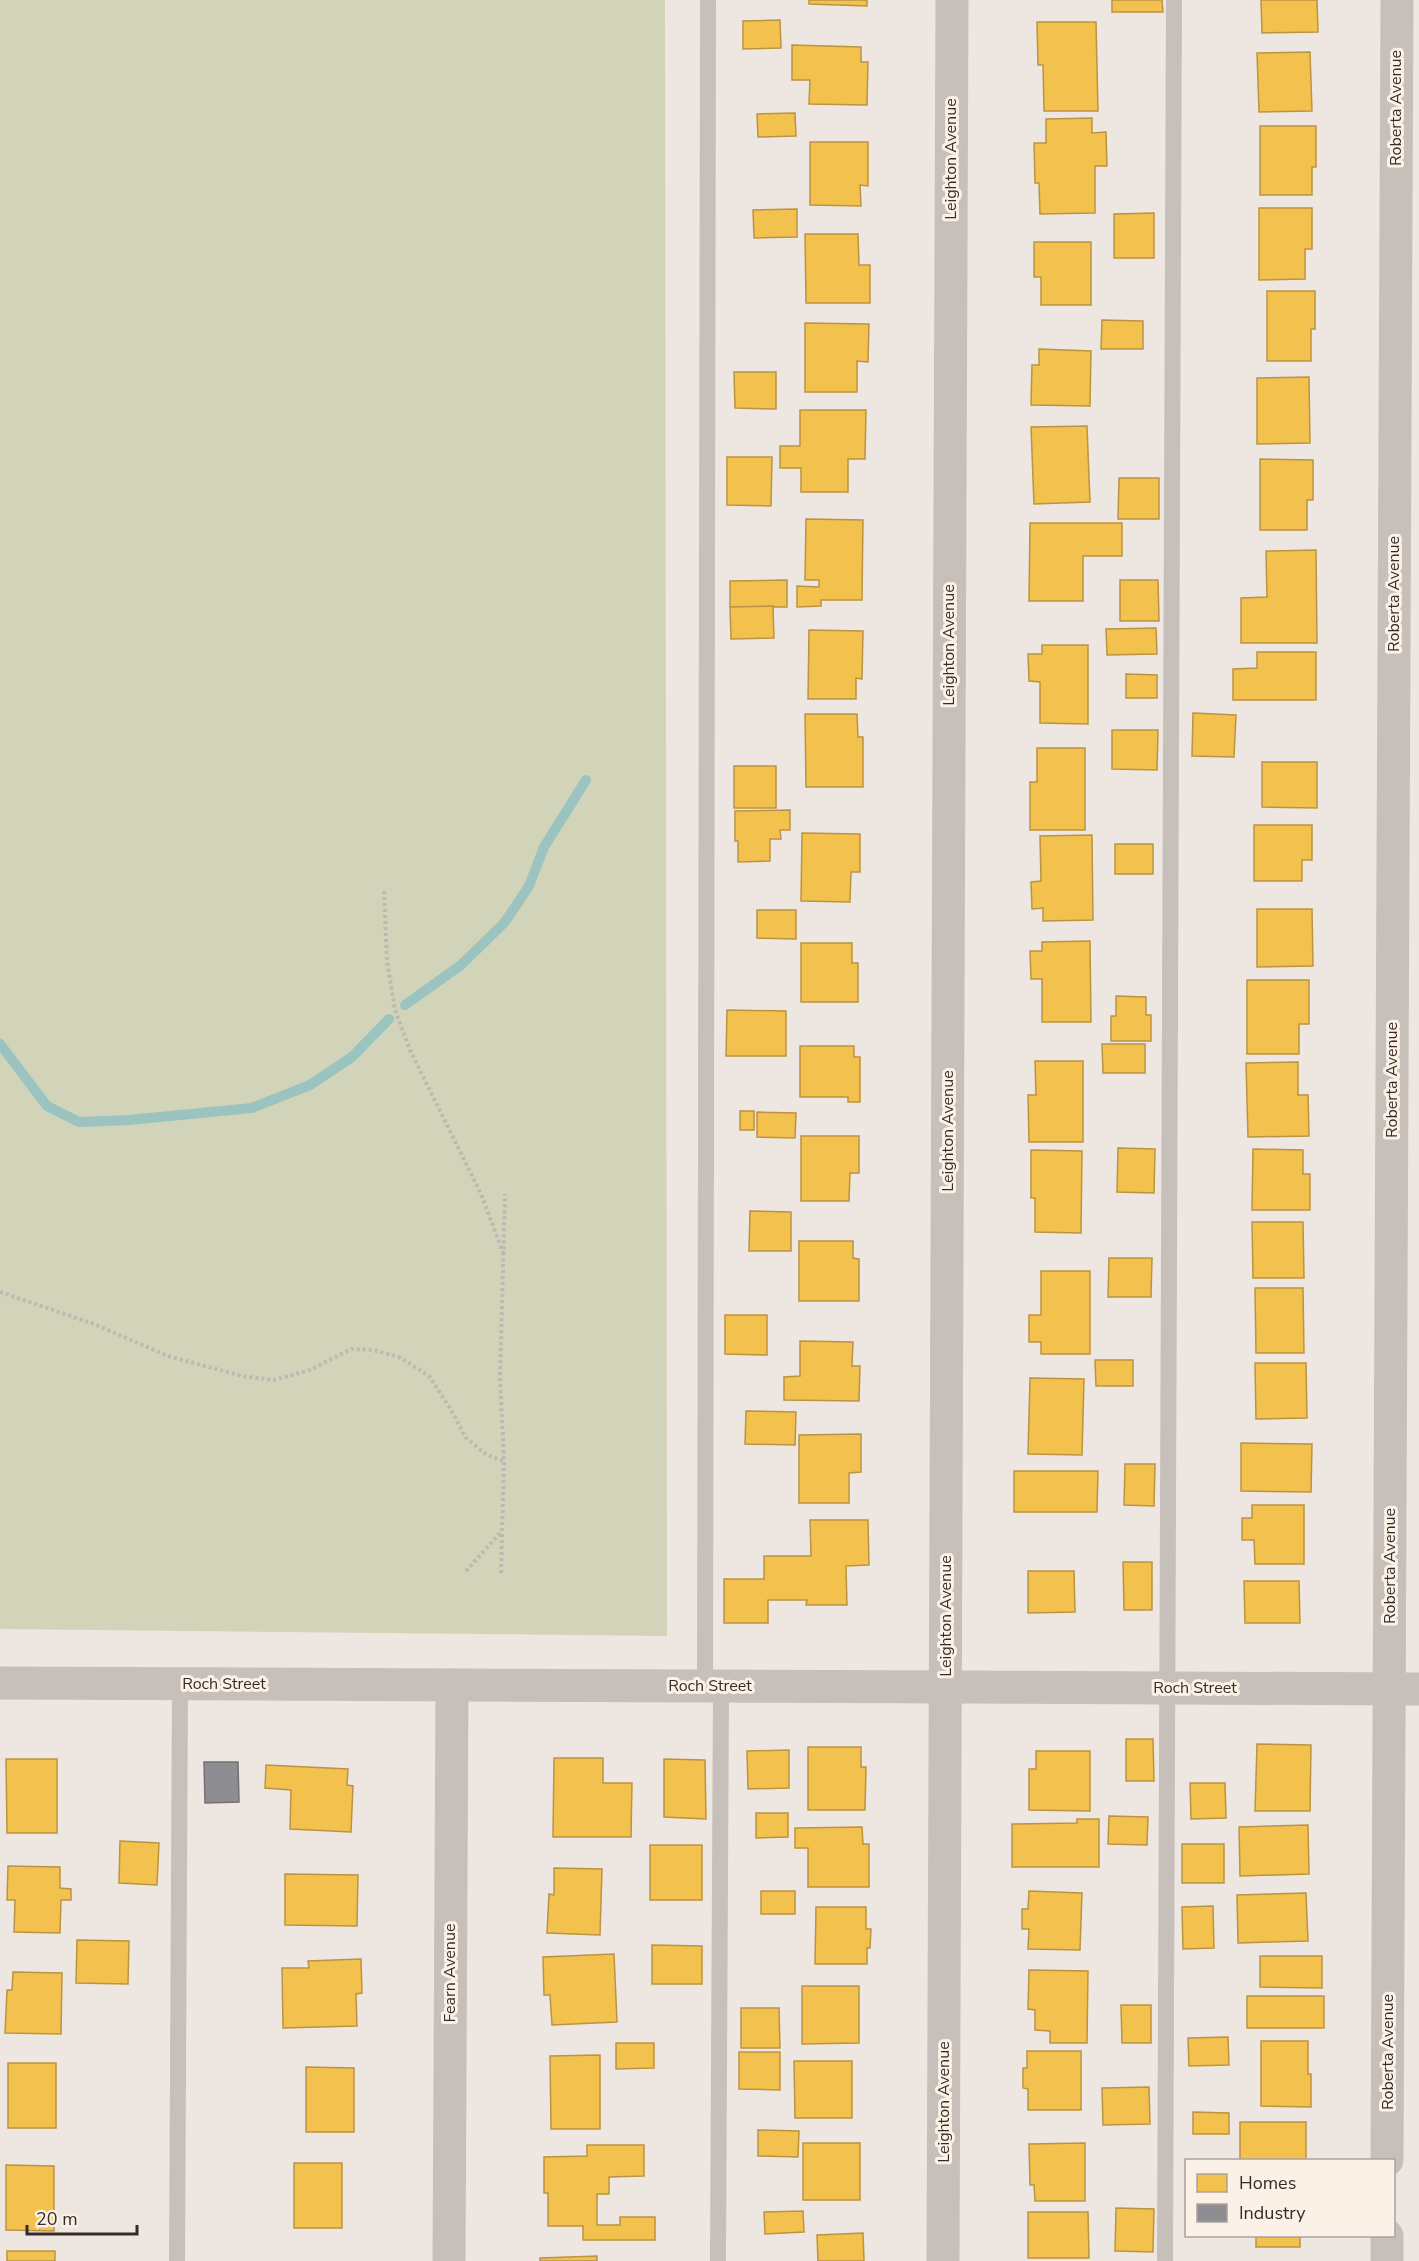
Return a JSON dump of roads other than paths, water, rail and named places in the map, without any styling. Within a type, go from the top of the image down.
[{"type":"street","name":"Leighton Avenue","points":[[943,2261],[952,0]]},
{"type":"street","name":"Roberta Avenue","points":[[1387,2159],[1404,1689],[1397,0]]},
{"type":"street","name":"Roch Street","points":[[0,1683],[1404,1689]]},
{"type":"street","name":"Fearn Avenue","points":[[449,2261],[452,1685]]},
{"type":"street","points":[[1387,2237],[1387,2261]]},
{"type":"lane","points":[[708,0],[713,1686],[718,2261]]},
{"type":"lane","points":[[1165,2261],[1174,0]]},
{"type":"lane","points":[[177,2261],[180,1684]]},
{"type":"waterway","points":[[405,1005],[461,965],[505,922],[529,886],[544,847],[586,780]]},
{"type":"waterway","points":[[0,1044],[47,1106],[79,1122],[129,1120],[252,1108],[310,1085],[352,1057],[389,1019]]}]
